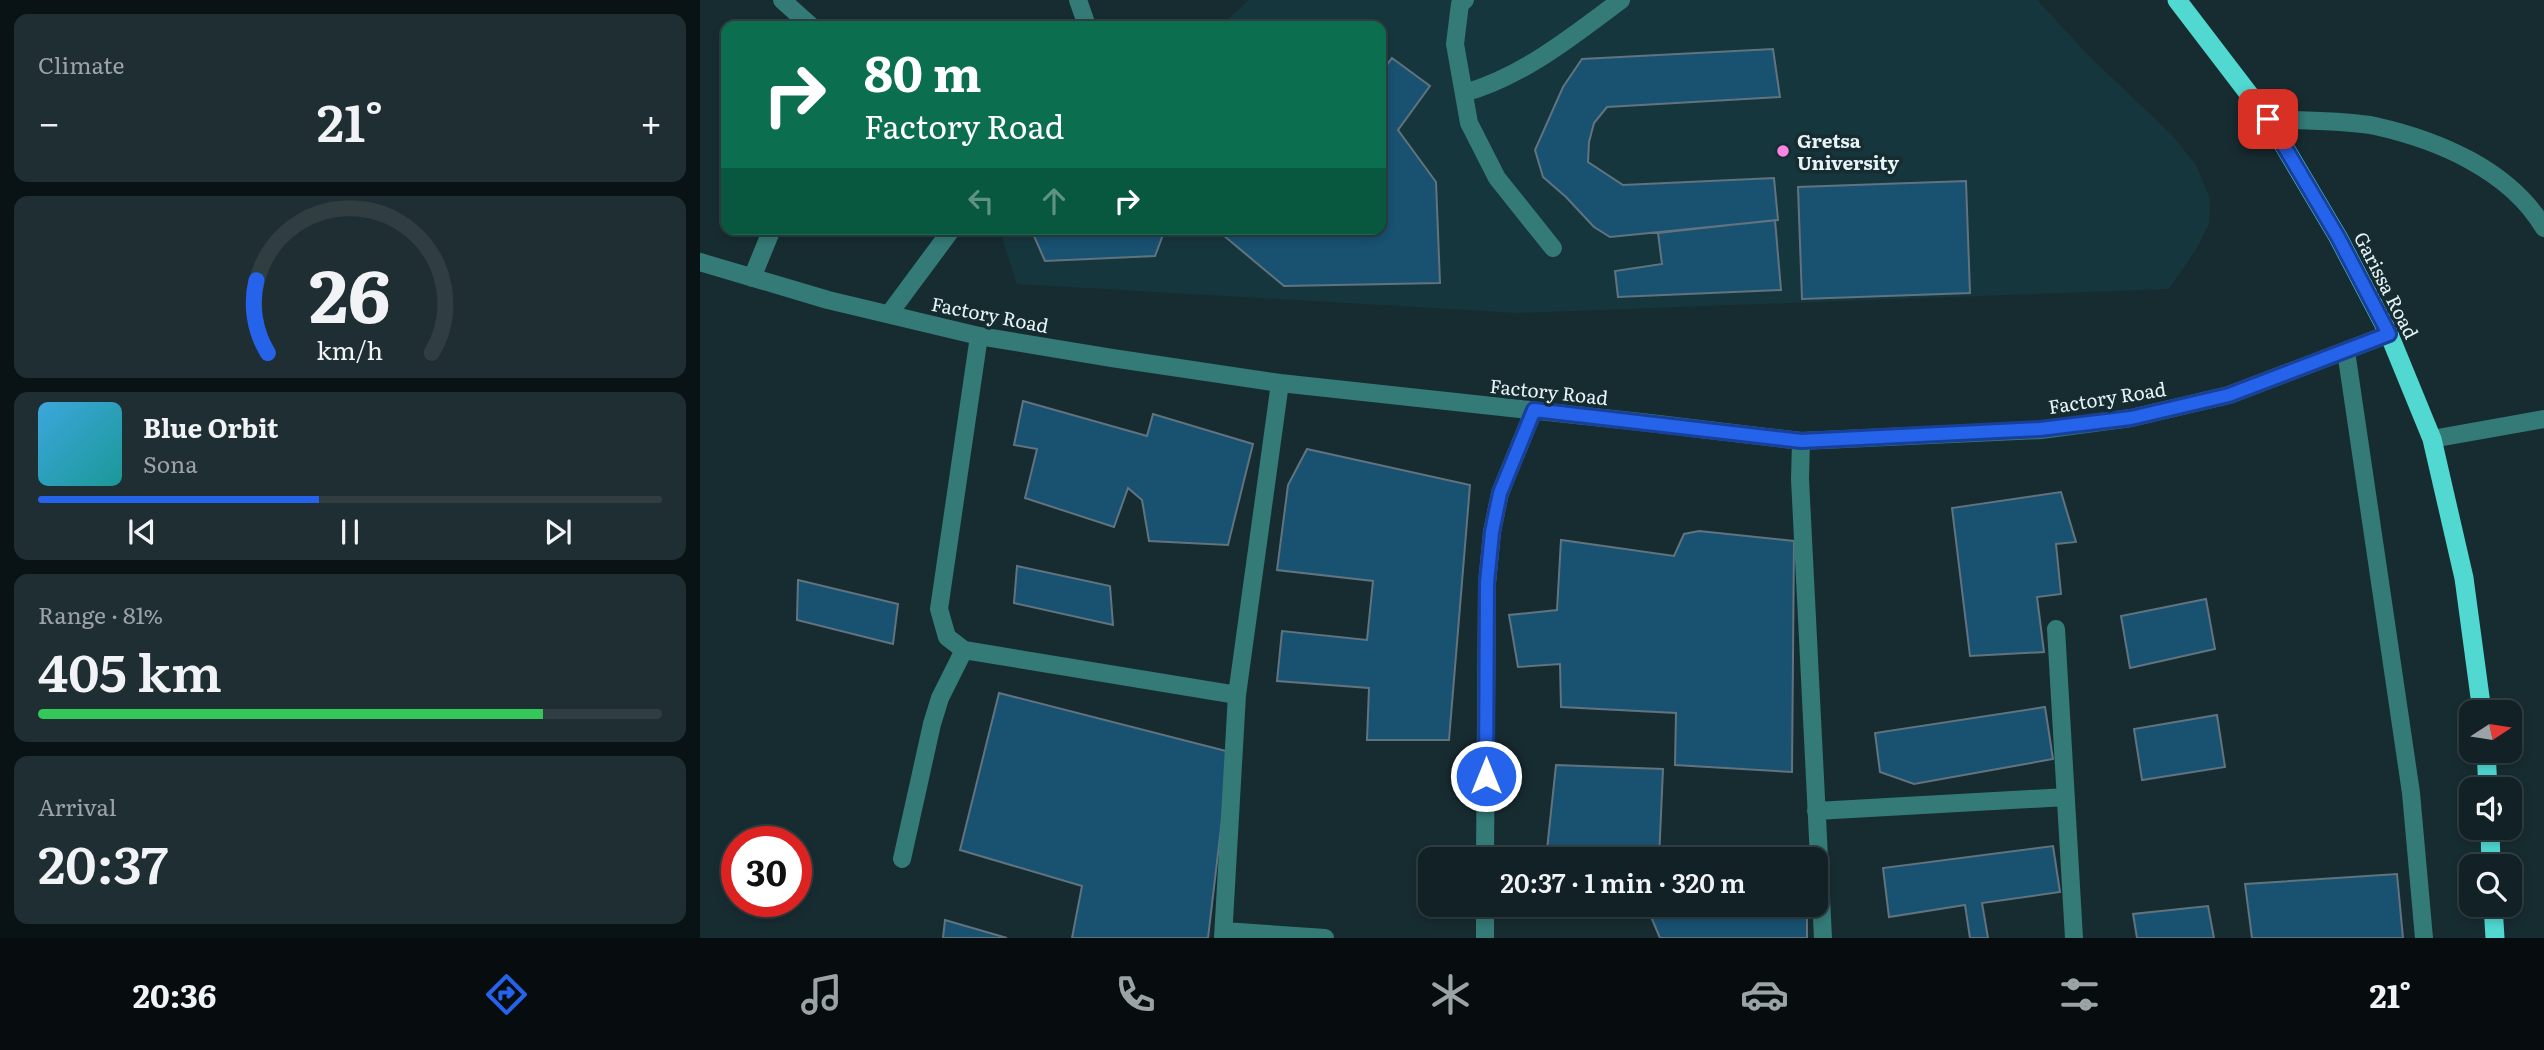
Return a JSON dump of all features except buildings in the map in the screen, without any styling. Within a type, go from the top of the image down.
[{"type":"highway","name":"Garissa Road","points":[[2177,0],[2268,119],[2338,237],[2389,334],[2432,439],[2464,578],[2480,700]]},
{"type":"highway","points":[[2494,917],[2495,938]]},
{"type":"street","points":[[782,0],[805,21]]},
{"type":"street","points":[[1078,0],[1085,21]]},
{"type":"street","points":[[1465,0],[1460,4],[1455,44],[1469,123],[1497,178],[1553,248]]},
{"type":"street","points":[[1464,93],[1488,86],[1566,42],[1621,0]]},
{"type":"street","points":[[2268,119],[2373,126],[2431,143],[2487,169],[2536,214],[2544,228]]},
{"type":"street","points":[[752,278],[770,235]]},
{"type":"street","points":[[889,314],[947,235]]},
{"type":"street","name":"Factory Road","points":[[701,262],[828,300],[979,336],[1280,383],[1801,441],[2040,429],[2131,418],[2229,395],[2389,334]]},
{"type":"street","points":[[979,336],[939,609],[947,637],[964,650],[1237,695]]},
{"type":"street","points":[[2346,351],[2411,793],[2424,938]]},
{"type":"street","points":[[1280,383],[1237,695],[1224,935],[1325,938]]},
{"type":"street","points":[[1485,847],[1487,583],[1492,532],[1500,493],[1534,410]]},
{"type":"street","points":[[2432,439],[2544,419]]},
{"type":"street","points":[[1801,441],[1800,479],[1823,938]]},
{"type":"street","points":[[2056,629],[2074,938]]},
{"type":"street","points":[[902,859],[936,711],[964,650]]},
{"type":"street","points":[[1816,811],[2066,797]]},
{"type":"street","points":[[1485,917],[1485,938]]},
{"type":"shaded area","name":"Gretsa University","points":[[1249,0],[2037,0],[2090,57],[2173,136],[2196,165],[2210,199],[2209,224],[2195,251],[2169,289],[1519,313],[1017,284],[1001,235],[1386,235],[1386,21],[1226,21]]},
{"type":"place","name":"Gretsa University","points":[[1783,151]]},
{"type":"route","points":[[1486,776],[1487,583],[1492,532],[1500,493],[1534,410],[1801,441],[2040,429],[2131,418],[2229,395],[2389,334],[2338,237],[2268,119]]}]
